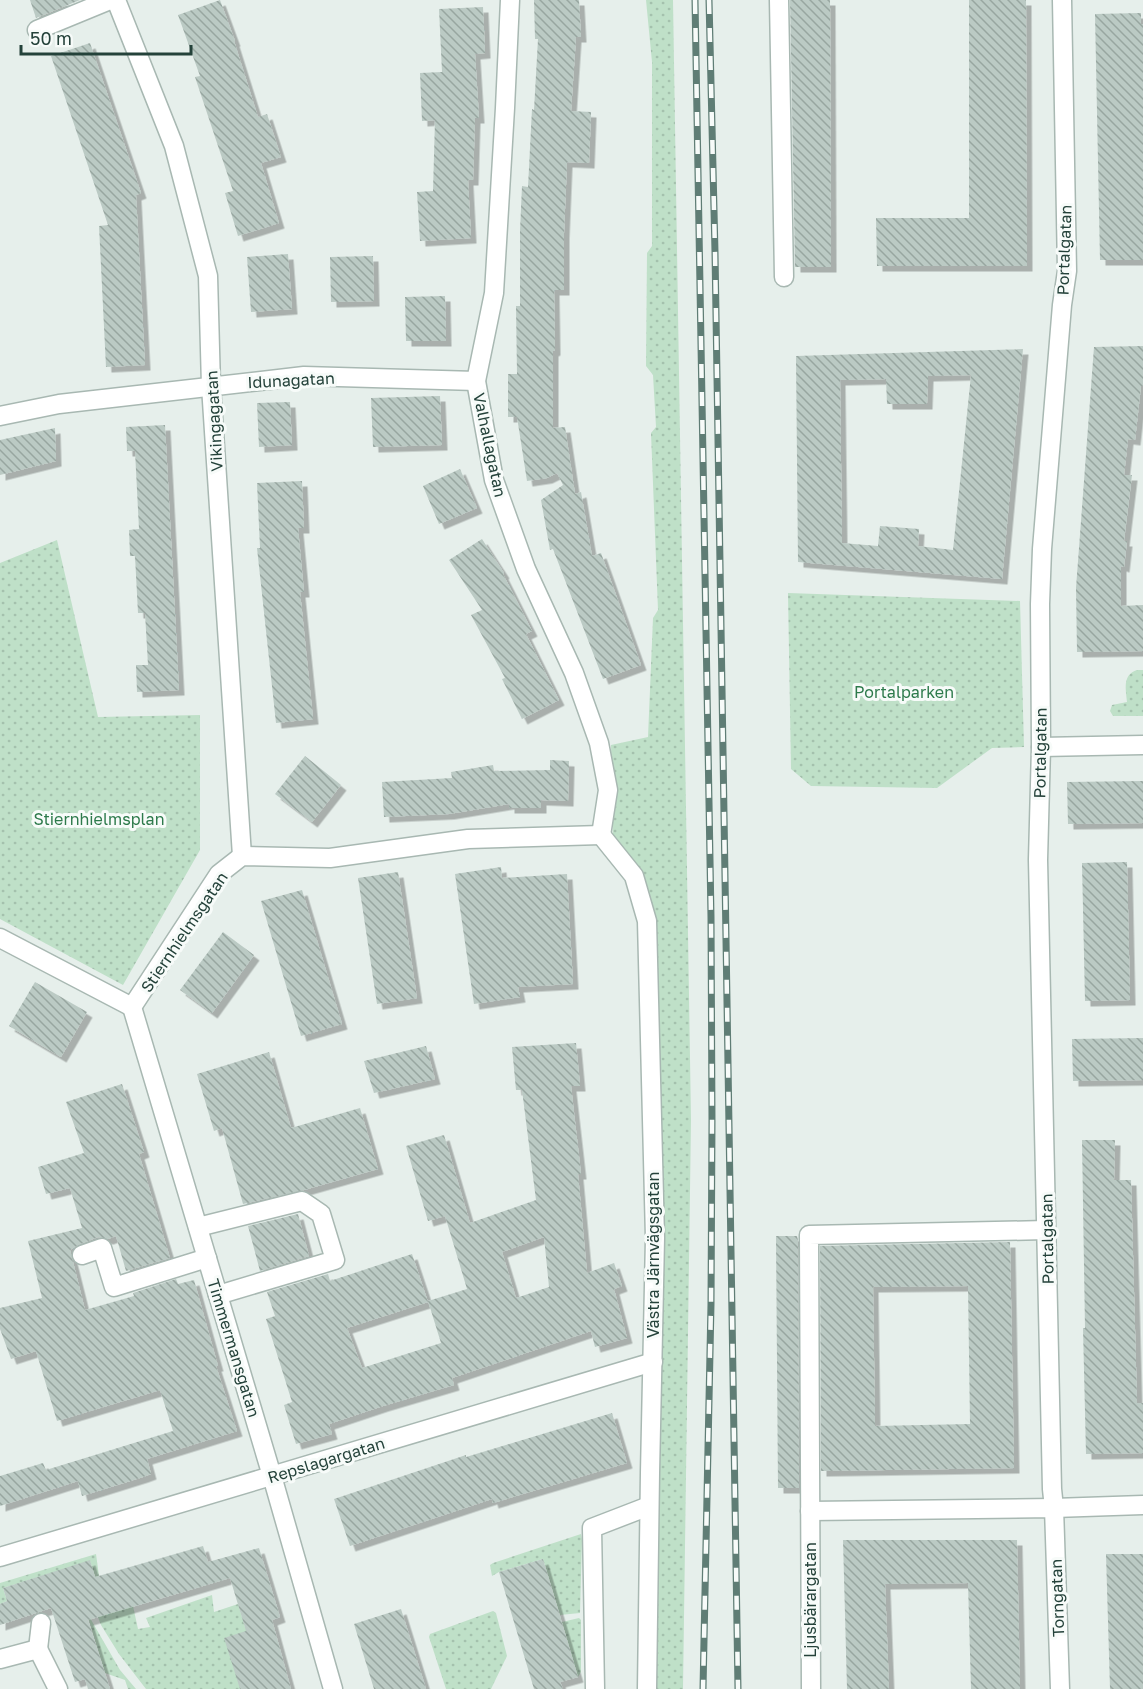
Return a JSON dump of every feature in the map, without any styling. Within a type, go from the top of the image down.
[{"type":"street","points":[[37,30],[110,0]]},
{"type":"street","name":"Vikingagatan","points":[[116,0],[174,146],[208,276],[211,386],[242,856]]},
{"type":"street","name":"Valhallagatan","points":[[510,0],[494,293],[476,381],[494,480],[526,569],[574,673],[599,743],[608,790],[601,835]]},
{"type":"street","points":[[779,0],[784,277]]},
{"type":"street","name":"Portalgatan","points":[[1054,1508],[1038,860],[1042,549],[1062,305],[1067,271],[1062,0]]},
{"type":"street","name":"Idunagatan","points":[[0,416],[59,404],[304,376],[476,381]]},
{"type":"street","points":[[1041,747],[1143,745]]},
{"type":"street","name":"Stiernhielmsgatan","points":[[0,938],[132,1007],[219,874],[242,856],[330,858],[468,838],[601,835]]},
{"type":"street","name":"Västra Järnvägsgatan","points":[[601,835],[634,876],[647,921],[655,1238],[647,1689]]},
{"type":"street","name":"Timmermansgatan","points":[[132,1007],[219,1295],[333,1689]]},
{"type":"street","points":[[198,1227],[302,1201],[321,1214],[335,1260],[219,1295]]},
{"type":"street","name":"Ljusbärargatan","points":[[811,1689],[808,1235],[1046,1230]]},
{"type":"street","points":[[82,1255],[102,1248],[114,1287],[207,1258]]},
{"type":"street","name":"Repslagargatan","points":[[0,1557],[653,1362]]},
{"type":"street","points":[[810,1511],[1143,1505]]},
{"type":"street","points":[[595,1689],[592,1528],[649,1506]]},
{"type":"street","name":"Torngatan","points":[[1054,1508],[1060,1689]]},
{"type":"street","points":[[41,1623],[38,1649],[58,1689]]},
{"type":"street","points":[[0,1659],[38,1649]]},
{"type":"green space","points":[[646,0],[673,0],[691,1120],[683,1689],[654,1689],[647,899],[613,840],[611,745],[648,737],[653,618],[658,610],[651,433],[656,427],[653,375],[646,366],[647,253],[652,246],[652,62]]},
{"type":"green space","name":"Stiernhielmsplan","points":[[57,540],[98,717],[200,715],[200,850],[123,985],[0,919],[0,563]]},
{"type":"green space","name":"Portalparken","points":[[788,593],[1020,601],[1024,747],[992,748],[937,788],[811,786],[791,769]]},
{"type":"green space","points":[[1143,670],[1143,716],[1113,716],[1110,711],[1112,705],[1127,702],[1127,679],[1132,672]]},
{"type":"green space","points":[[581,1534],[580,1613],[560,1615],[543,1559],[492,1576],[490,1565],[493,1563]]},
{"type":"green space","points":[[96,1554],[99,1576],[133,1606],[138,1629],[150,1627],[146,1618],[212,1595],[214,1612],[238,1604],[245,1627],[272,1623],[240,1689],[146,1689],[119,1654],[101,1625],[89,1594],[100,1591],[90,1561],[3,1588],[7,1601],[0,1604],[0,1583]]},
{"type":"green space","points":[[86,1611],[120,1670],[136,1689],[128,1689],[125,1680],[105,1673]]},
{"type":"green space","points":[[493,1611],[496,1613],[507,1656],[491,1689],[446,1689],[430,1634]]},
{"type":"green space","points":[[579,1618],[581,1620],[581,1672],[578,1677],[562,1622]]},
{"type":"building","points":[[30,0],[80,0],[36,18]]},
{"type":"building","points":[[220,0],[258,117],[267,114],[281,157],[261,163],[279,223],[238,236],[225,193],[233,191],[195,77],[200,76],[178,15]]},
{"type":"building","points":[[534,0],[579,0],[581,37],[576,37],[571,111],[591,112],[589,163],[567,162],[564,290],[554,290],[553,428],[565,427],[575,494],[581,492],[592,556],[601,553],[641,665],[603,679],[553,549],[550,550],[541,500],[563,485],[557,473],[547,478],[527,481],[517,417],[508,417],[508,374],[517,374],[516,306],[520,306],[522,186],[528,187],[532,109],[534,110],[538,39],[535,39]]},
{"type":"building","points":[[790,0],[830,0],[831,267],[795,267]]},
{"type":"building","points":[[969,0],[1026,0],[1027,266],[877,266],[876,218],[969,218]]},
{"type":"building","points":[[483,7],[485,53],[475,54],[479,118],[475,118],[473,180],[468,180],[471,238],[420,241],[417,192],[433,191],[435,120],[422,121],[420,73],[442,72],[439,9]]},
{"type":"building","points":[[1141,13],[1141,24],[1143,24],[1143,260],[1100,260],[1095,14]]},
{"type":"building","points":[[90,43],[141,193],[136,195],[145,365],[106,367],[99,226],[108,225],[51,56]]},
{"type":"building","points":[[288,254],[292,309],[251,312],[247,257]]},
{"type":"building","points":[[373,256],[374,301],[331,302],[330,257]]},
{"type":"building","points":[[445,296],[446,341],[406,341],[405,297]]},
{"type":"building","points":[[1143,346],[1143,386],[1141,386],[1135,440],[1128,439],[1124,475],[1132,475],[1124,541],[1127,541],[1124,567],[1121,566],[1121,606],[1143,605],[1143,651],[1077,652],[1076,588],[1094,347]]},
{"type":"building","points":[[1023,349],[1002,579],[798,562],[796,356]],"holes":[[[971,375],[953,550],[918,546],[919,529],[880,526],[878,546],[842,543],[840,380],[886,379],[887,404],[927,404],[928,376]]]},
{"type":"building","points":[[440,396],[442,445],[373,447],[371,398]]},
{"type":"building","points":[[290,402],[292,445],[259,447],[257,403]]},
{"type":"building","points":[[165,425],[179,690],[137,692],[136,665],[148,665],[145,613],[138,613],[135,556],[130,556],[129,530],[139,529],[135,451],[127,451],[126,427]]},
{"type":"building","points":[[55,428],[56,461],[0,475],[0,440]]},
{"type":"building","points":[[460,469],[477,508],[439,524],[423,486]]},
{"type":"building","points":[[302,481],[304,528],[298,528],[304,592],[300,592],[313,719],[276,723],[257,548],[260,548],[257,483]]},
{"type":"building","points":[[482,539],[504,573],[532,631],[526,634],[559,700],[522,719],[502,679],[505,678],[471,615],[482,610],[449,560]]},
{"type":"building","points":[[305,756],[341,785],[312,822],[275,794]]},
{"type":"building","points":[[550,760],[569,761],[568,801],[541,800],[541,808],[509,808],[509,804],[449,814],[384,817],[382,782],[452,778],[451,772],[493,765],[494,771],[550,770]]},
{"type":"building","points":[[1143,781],[1143,823],[1068,824],[1067,782]]},
{"type":"building","points":[[1127,862],[1130,1000],[1085,1001],[1082,863]]},
{"type":"building","points":[[501,867],[502,878],[567,874],[573,984],[518,987],[520,997],[474,1004],[455,874]]},
{"type":"building","points":[[398,872],[417,998],[377,1004],[358,878]]},
{"type":"building","points":[[302,890],[342,1024],[301,1036],[261,901]]},
{"type":"building","points":[[223,932],[254,955],[212,1013],[180,990]]},
{"type":"building","points":[[35,982],[87,1012],[61,1057],[9,1026]]},
{"type":"building","points":[[1143,1038],[1143,1080],[1073,1081],[1072,1039]]},
{"type":"building","points":[[576,1043],[580,1086],[571,1086],[581,1174],[578,1174],[587,1273],[614,1263],[622,1286],[614,1289],[627,1338],[595,1347],[591,1331],[452,1378],[454,1385],[329,1424],[332,1434],[296,1444],[284,1405],[292,1402],[266,1319],[275,1316],[267,1292],[328,1274],[330,1281],[412,1254],[428,1302],[347,1328],[362,1368],[441,1343],[428,1301],[467,1289],[445,1216],[428,1221],[406,1146],[444,1135],[470,1223],[536,1200],[522,1090],[516,1090],[512,1047]],"holes":[[[544,1237],[549,1287],[516,1298],[502,1252]]]},
{"type":"building","points":[[426,1046],[435,1079],[374,1093],[364,1061]]},
{"type":"building","points":[[269,1052],[291,1128],[360,1108],[378,1169],[243,1204],[222,1128],[214,1131],[197,1074]]},
{"type":"building","points":[[122,1084],[144,1152],[139,1154],[170,1258],[126,1271],[116,1236],[108,1239],[98,1237],[78,1245],[70,1250],[85,1310],[134,1296],[133,1293],[176,1279],[178,1284],[194,1280],[218,1366],[216,1366],[237,1431],[147,1459],[151,1474],[143,1477],[82,1496],[78,1481],[0,1506],[0,1476],[43,1463],[46,1470],[173,1431],[160,1390],[57,1421],[36,1351],[11,1359],[0,1329],[0,1308],[42,1298],[28,1241],[82,1228],[70,1188],[46,1194],[38,1167],[84,1153],[66,1102]]},
{"type":"building","points":[[1082,1140],[1115,1140],[1114,1180],[1131,1180],[1137,1403],[1143,1403],[1143,1453],[1086,1454]]},
{"type":"building","points":[[298,1214],[309,1256],[260,1271],[248,1226]]},
{"type":"building","points":[[776,1236],[797,1236],[798,1240],[799,1488],[778,1488]]},
{"type":"building","points":[[1010,1242],[1014,1468],[821,1471],[820,1246]],"holes":[[[968,1286],[970,1424],[875,1426],[873,1287]]]},
{"type":"building","points":[[612,1413],[627,1463],[493,1503],[492,1499],[350,1546],[334,1499],[466,1455],[466,1457]]},
{"type":"building","points":[[843,1540],[1017,1540],[1020,1689],[971,1689],[968,1583],[885,1584],[889,1689],[847,1689]]},
{"type":"building","points":[[203,1546],[208,1562],[259,1548],[280,1617],[272,1620],[291,1689],[240,1689],[224,1638],[246,1631],[230,1578],[88,1620],[110,1689],[88,1689],[85,1679],[75,1682],[51,1608],[0,1625],[0,1604],[7,1601],[3,1588],[90,1560],[95,1577]]},
{"type":"building","points":[[1106,1554],[1143,1554],[1143,1689],[1110,1689]]},
{"type":"building","points":[[543,1559],[578,1677],[560,1682],[563,1689],[534,1689],[499,1572]]},
{"type":"building","points":[[401,1609],[426,1689],[374,1689],[354,1624]]},
{"type":"railway","points":[[695,0],[711,917],[712,1121],[711,1304],[703,1689]]},
{"type":"railway","points":[[709,0],[738,1689]]}]
